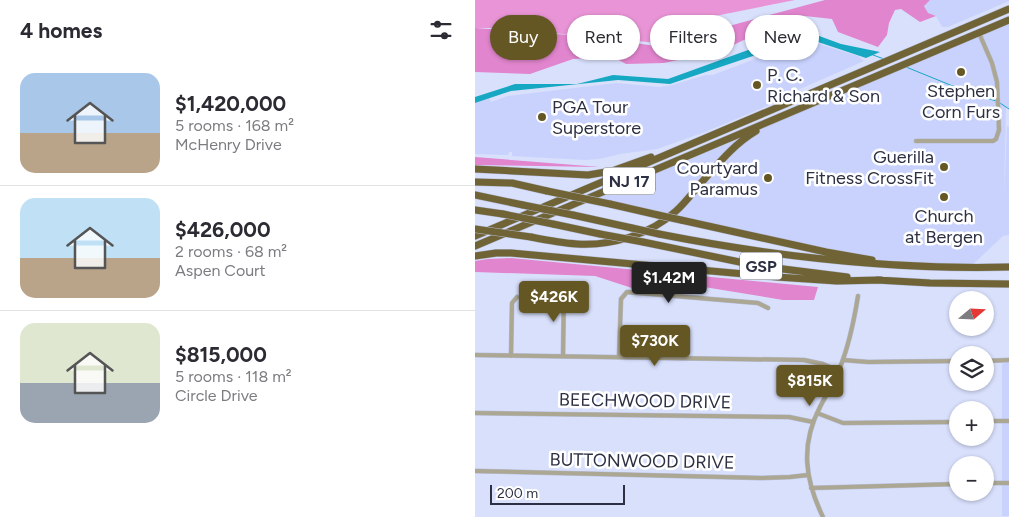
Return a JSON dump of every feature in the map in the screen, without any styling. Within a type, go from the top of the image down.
[{"type":"highway","name":"NJ 17","points":[[475,236],[1009,9]]},
{"type":"highway","name":"NJ 17","points":[[475,246],[1009,20]]},
{"type":"highway","points":[[475,229],[571,244],[588,244],[628,238],[661,223],[677,210],[733,148],[750,134],[783,115]]},
{"type":"highway","points":[[475,169],[574,175],[601,174],[705,138]]},
{"type":"highway","points":[[475,182],[512,183],[826,252],[912,266]]},
{"type":"highway","name":"GSP","points":[[475,195],[659,234],[790,256],[838,262],[912,266],[1009,267]]},
{"type":"highway","name":"GSP","points":[[475,210],[759,266],[832,276],[881,280],[947,284],[1009,284]]},
{"type":"highway","points":[[475,256],[503,253],[777,277],[837,281],[881,280]]},
{"type":"street","points":[[916,141],[993,141],[998,136],[996,76],[979,32]]},
{"type":"street","points":[[563,356],[564,291]]},
{"type":"street","points":[[619,357],[621,299],[627,292],[757,303],[768,308]]},
{"type":"street","points":[[823,517],[811,488],[808,475],[807,450],[813,422],[843,360],[858,296]]},
{"type":"street","points":[[511,356],[512,303],[517,297]]},
{"type":"street","points":[[475,355],[804,360],[823,364],[839,371]]},
{"type":"street","points":[[843,360],[868,362],[949,361]]},
{"type":"street","points":[[994,361],[1009,360]]},
{"type":"street","name":"BEECHWOOD DRIVE","points":[[475,412],[789,417],[813,422]]},
{"type":"street","points":[[817,413],[843,423],[949,422]]},
{"type":"street","points":[[994,421],[1007,421]]},
{"type":"street","name":"BUTTONWOOD DRIVE","points":[[475,471],[762,478],[808,475]]},
{"type":"street","points":[[994,483],[1008,483]]},
{"type":"street","points":[[811,488],[949,484]]},
{"type":"shaded area","points":[[475,0],[795,0],[720,15],[650,15],[650,42],[640,41],[640,15],[567,15],[567,34],[557,33],[557,15],[490,15],[490,28],[475,28]]},
{"type":"shaded area","points":[[825,0],[930,0],[924,6],[928,13],[936,16],[920,22],[901,9],[895,10],[889,23],[887,35],[878,47],[838,32],[832,19],[819,18],[819,15],[770,15]]},
{"type":"shaded area","points":[[930,0],[1009,1],[948,27],[942,27],[936,16],[927,13],[924,5]]},
{"type":"shaded area","points":[[1009,20],[1009,109],[1006,106],[1004,197],[1007,126],[1009,127],[1009,235],[1003,236],[969,268],[912,266],[843,255],[589,197]]},
{"type":"shaded area","points":[[745,22],[745,39],[735,44],[735,24]]},
{"type":"shaded area","points":[[475,28],[490,29],[490,60],[557,60],[557,34],[567,35],[567,60],[570,60],[530,74],[475,72]]},
{"type":"shaded area","points":[[819,36],[841,44],[880,52],[866,58],[819,42]]},
{"type":"shaded area","points":[[640,44],[650,45],[650,60],[678,60],[664,63],[626,64],[619,60],[640,60]]},
{"type":"shaded area","points":[[819,44],[858,56],[864,61],[784,96],[774,103],[705,132],[657,149],[585,160],[512,156],[512,152],[509,152],[508,155],[475,154],[475,103],[489,98],[491,102],[508,96],[616,83],[660,87],[706,75],[713,75],[752,60],[819,60]]},
{"type":"shaded area","points":[[745,51],[745,59],[670,84],[618,80],[511,91],[475,103],[475,97],[515,84],[577,84],[613,75],[668,79],[720,60],[735,60],[735,55]]},
{"type":"shaded area","points":[[475,157],[600,167],[475,165]]},
{"type":"shaded area","points":[[511,258],[818,287],[814,300],[783,300],[698,286],[632,288],[595,276],[475,272],[475,261]]},
{"type":"shaded area","points":[[1009,361],[1009,516],[1002,516],[1002,364]]},
{"type":"waterway","points":[[873,55],[884,59]]},
{"type":"waterway","points":[[906,67],[965,91],[996,101]]},
{"type":"waterway","points":[[1000,103],[1009,109]]},
{"type":"place","name":"Stephen Corn Furs","points":[[961,72]]},
{"type":"place","name":"P. C. Richard & Son","points":[[757,85]]},
{"type":"place","name":"PGA Tour Superstore","points":[[542,117]]},
{"type":"place","name":"Guerilla Fitness CrossFit","points":[[944,167]]},
{"type":"place","name":"Courtyard Paramus","points":[[768,178]]},
{"type":"place","name":"Church at Bergen","points":[[944,197]]}]
